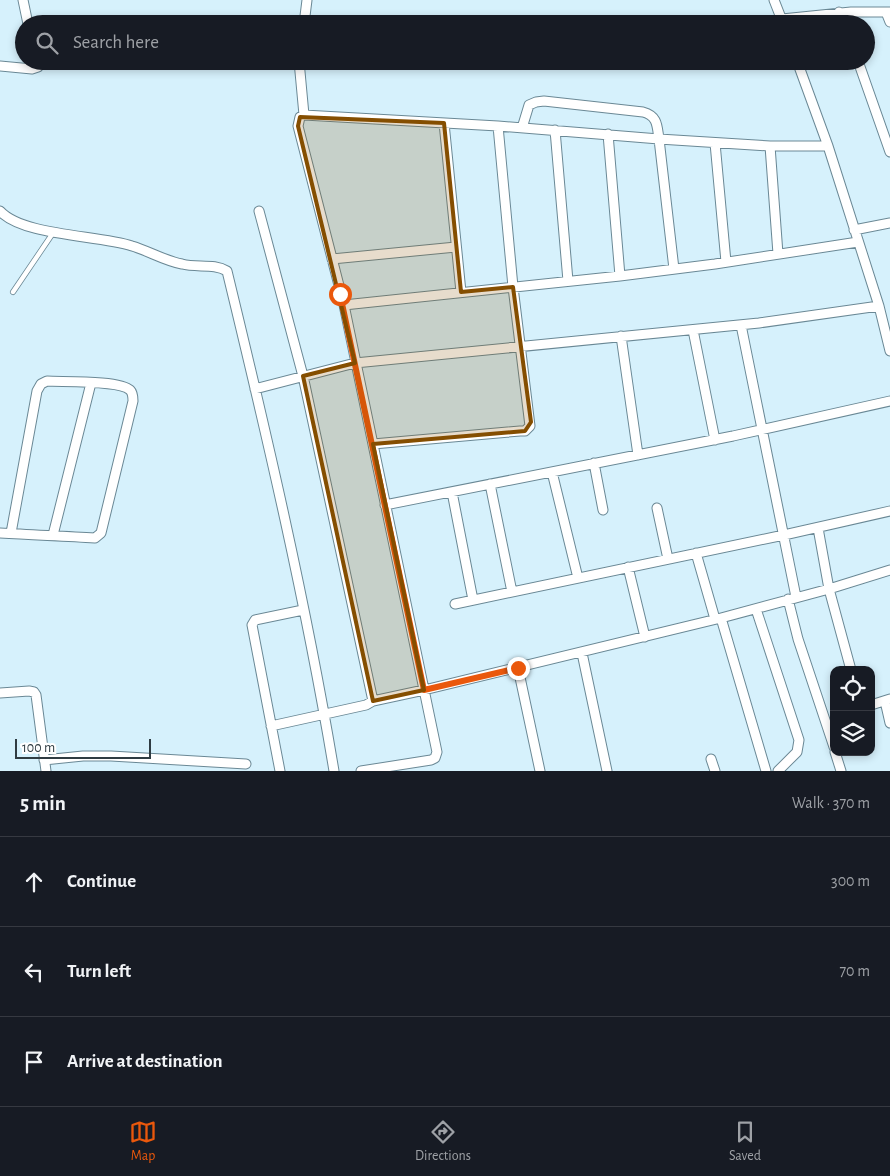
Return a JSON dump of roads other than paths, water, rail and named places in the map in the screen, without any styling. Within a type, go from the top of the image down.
[{"type":"street","points":[[24,0],[26,15]]},
{"type":"street","points":[[305,15],[307,0]]},
{"type":"street","points":[[774,0],[779,15]]},
{"type":"street","points":[[823,15],[840,12],[888,12],[890,22]]},
{"type":"street","points":[[0,66],[15,67]]},
{"type":"street","points":[[300,70],[304,115]]},
{"type":"street","points":[[800,70],[828,146],[879,306],[890,351]]},
{"type":"street","points":[[861,70],[890,152]]},
{"type":"street","points":[[522,128],[530,105],[544,101],[649,114],[656,120],[674,269]]},
{"type":"street","points":[[361,771],[434,758],[437,752],[344,305],[298,121],[304,115],[498,126],[715,143],[770,146],[828,146]]},
{"type":"street","points":[[444,123],[460,292]]},
{"type":"street","points":[[374,444],[520,431],[528,428],[531,422],[512,287],[498,126]]},
{"type":"street","points":[[555,130],[568,281]]},
{"type":"street","points":[[608,134],[620,276]]},
{"type":"street","points":[[715,143],[726,262]]},
{"type":"street","points":[[770,146],[778,254]]},
{"type":"street","points":[[0,211],[12,220],[34,228],[112,241],[183,265],[218,267],[227,271],[274,469],[334,771]]},
{"type":"street","points":[[259,211],[303,376],[373,701]]},
{"type":"street","points":[[854,230],[890,223]]},
{"type":"street","points":[[344,305],[620,276],[858,242]]},
{"type":"street","points":[[332,259],[456,247]]},
{"type":"street","points":[[255,389],[355,363],[741,325],[879,306]]},
{"type":"street","points":[[741,325],[784,535],[798,639],[830,721]]},
{"type":"street","points":[[693,330],[715,440]]},
{"type":"street","points":[[621,336],[638,455]]},
{"type":"street","points":[[0,533],[95,538],[101,533],[133,401],[133,395],[130,390],[122,385],[47,381],[42,384],[37,391],[11,533]]},
{"type":"street","points":[[53,535],[91,383]]},
{"type":"street","points":[[385,505],[715,440],[890,401]]},
{"type":"street","points":[[594,463],[603,510]]},
{"type":"street","points":[[552,472],[578,578]]},
{"type":"street","points":[[490,484],[512,592]]},
{"type":"street","points":[[452,492],[473,600]]},
{"type":"street","points":[[657,508],[668,559]]},
{"type":"street","points":[[454,604],[818,528],[890,511]]},
{"type":"street","points":[[818,528],[829,589],[849,666]]},
{"type":"street","points":[[696,553],[766,771]]},
{"type":"street","points":[[628,567],[645,637]]},
{"type":"street","points":[[271,726],[366,705],[373,701],[645,637],[756,609],[890,570]]},
{"type":"street","points":[[756,609],[799,740],[797,752],[786,767],[778,771]]},
{"type":"street","points":[[280,771],[252,625],[255,620],[303,610]]},
{"type":"street","points":[[582,652],[607,771]]},
{"type":"street","points":[[518,668],[540,771]]},
{"type":"street","points":[[0,693],[29,691],[34,692],[36,695],[46,771]]},
{"type":"street","points":[[875,704],[887,700],[890,723]]},
{"type":"street","points":[[44,760],[83,756],[111,756],[246,764]]},
{"type":"street","points":[[836,756],[840,771]]},
{"type":"street","points":[[711,759],[715,771]]},
{"type":"lane","points":[[13,292],[54,232]]}]
